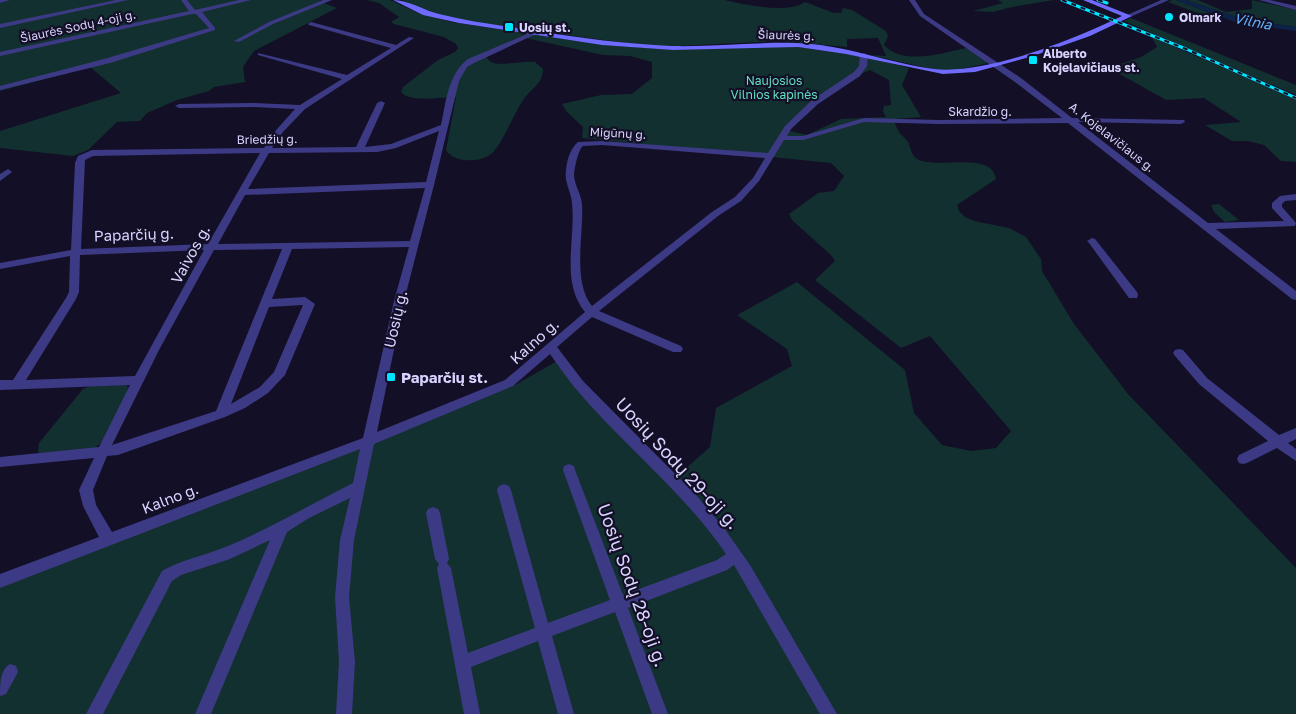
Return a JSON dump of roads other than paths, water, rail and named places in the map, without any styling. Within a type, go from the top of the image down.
[{"type":"main road","name":"Šiaurės g.","points":[[396,0],[412,8],[443,18],[629,46],[673,48],[784,44],[831,49],[942,72],[963,72],[1058,46],[1128,16]]},
{"type":"main road","points":[[1086,0],[1128,16]]},
{"type":"street","points":[[0,1],[7,0]]},
{"type":"street","points":[[0,26],[125,0]]},
{"type":"street","points":[[0,88],[107,61],[213,29],[184,0]]},
{"type":"street","name":"Šiaurės Sodų 4-oji g.","points":[[0,54],[248,0]]},
{"type":"street","points":[[238,41],[257,29],[296,11],[330,0]]},
{"type":"street","name":"A. Kojelavičiaus g.","points":[[912,0],[922,15],[996,64],[1296,296]]},
{"type":"street","name":"Šiaurės g.","points":[[1128,16],[1166,0]]},
{"type":"street","points":[[1262,0],[1296,8]]},
{"type":"street","points":[[310,24],[396,46]]},
{"type":"street","name":"Uosių g.","points":[[344,714],[347,662],[342,597],[343,571],[358,487],[399,301],[455,81],[464,66],[479,57],[534,33]]},
{"type":"street","name":"Vaivos g.","points":[[106,539],[104,529],[93,516],[86,502],[86,490],[138,380],[211,247],[267,151],[289,120],[302,107],[411,38]]},
{"type":"street","points":[[260,54],[348,78]]},
{"type":"street","name":"Kalno g.","points":[[0,580],[368,441],[509,383],[591,312],[715,214],[738,199],[756,179],[788,128],[805,110],[861,70],[864,55]]},
{"type":"street","points":[[359,150],[381,103]]},
{"type":"street","points":[[179,106],[253,105],[302,107]]},
{"type":"street","name":"Skardžio g.","points":[[782,138],[803,138],[864,120],[939,122],[1070,120],[1181,122]]},
{"type":"street","name":"Briedžių g.","points":[[86,155],[92,153],[359,150],[393,146],[444,126]]},
{"type":"street","name":"Migūnų g.","points":[[591,312],[583,302],[575,265],[577,202],[570,179],[575,150],[579,145],[602,143],[769,156]]},
{"type":"street","name":"Paparčių g.","points":[[86,155],[79,163],[75,252],[211,247],[414,244]]},
{"type":"street","points":[[0,178],[8,172]]},
{"type":"street","points":[[243,192],[430,185]]},
{"type":"street","points":[[1205,226],[1292,224],[1276,205],[1280,199],[1296,197]]},
{"type":"street","points":[[1092,241],[1133,295]]},
{"type":"street","points":[[221,414],[288,246]]},
{"type":"street","points":[[0,266],[75,252],[74,292],[71,299],[17,384]]},
{"type":"street","points":[[0,462],[118,450],[221,414],[252,400],[279,375],[310,304],[305,301],[266,303]]},
{"type":"street","points":[[591,312],[677,349]]},
{"type":"street","name":"Uosių Sodų 29-oji g.","points":[[551,347],[579,384],[691,499],[719,532],[736,556],[829,714]]},
{"type":"street","points":[[1179,353],[1203,381],[1296,456]]},
{"type":"street","points":[[0,385],[138,380]]},
{"type":"street","points":[[1243,459],[1296,432]]},
{"type":"street","name":"Uosių Sodų 28-oji g.","points":[[569,470],[621,604],[660,714]]},
{"type":"street","points":[[94,714],[167,576],[177,570],[225,554],[282,528],[304,514],[358,487]]},
{"type":"street","points":[[504,490],[542,633],[566,714]]},
{"type":"street","points":[[433,513],[472,714]]},
{"type":"street","points":[[203,714],[282,528]]},
{"type":"street","points":[[462,663],[722,565],[736,556]]},
{"type":"street","points":[[0,688],[10,672]]},
{"type":"water","name":"Vilnia","points":[[1176,0],[1186,0],[1242,19],[1296,27],[1296,31],[1235,22]]},
{"type":"railway","points":[[1062,0],[1186,49],[1296,98]]},
{"type":"railway","points":[[1098,0],[1107,3]]},
{"type":"place","name":"Olmark","points":[[1169,17]]},
{"type":"place","name":"Uosių st.","points":[[509,27]]},
{"type":"place","name":"Alberto Kojelavičiaus st.","points":[[1033,60]]},
{"type":"place","name":"Paparčių st.","points":[[391,377]]},
{"type":"park label","name":"Naujosios Vilnios kapinės","points":[[774,87]]}]
